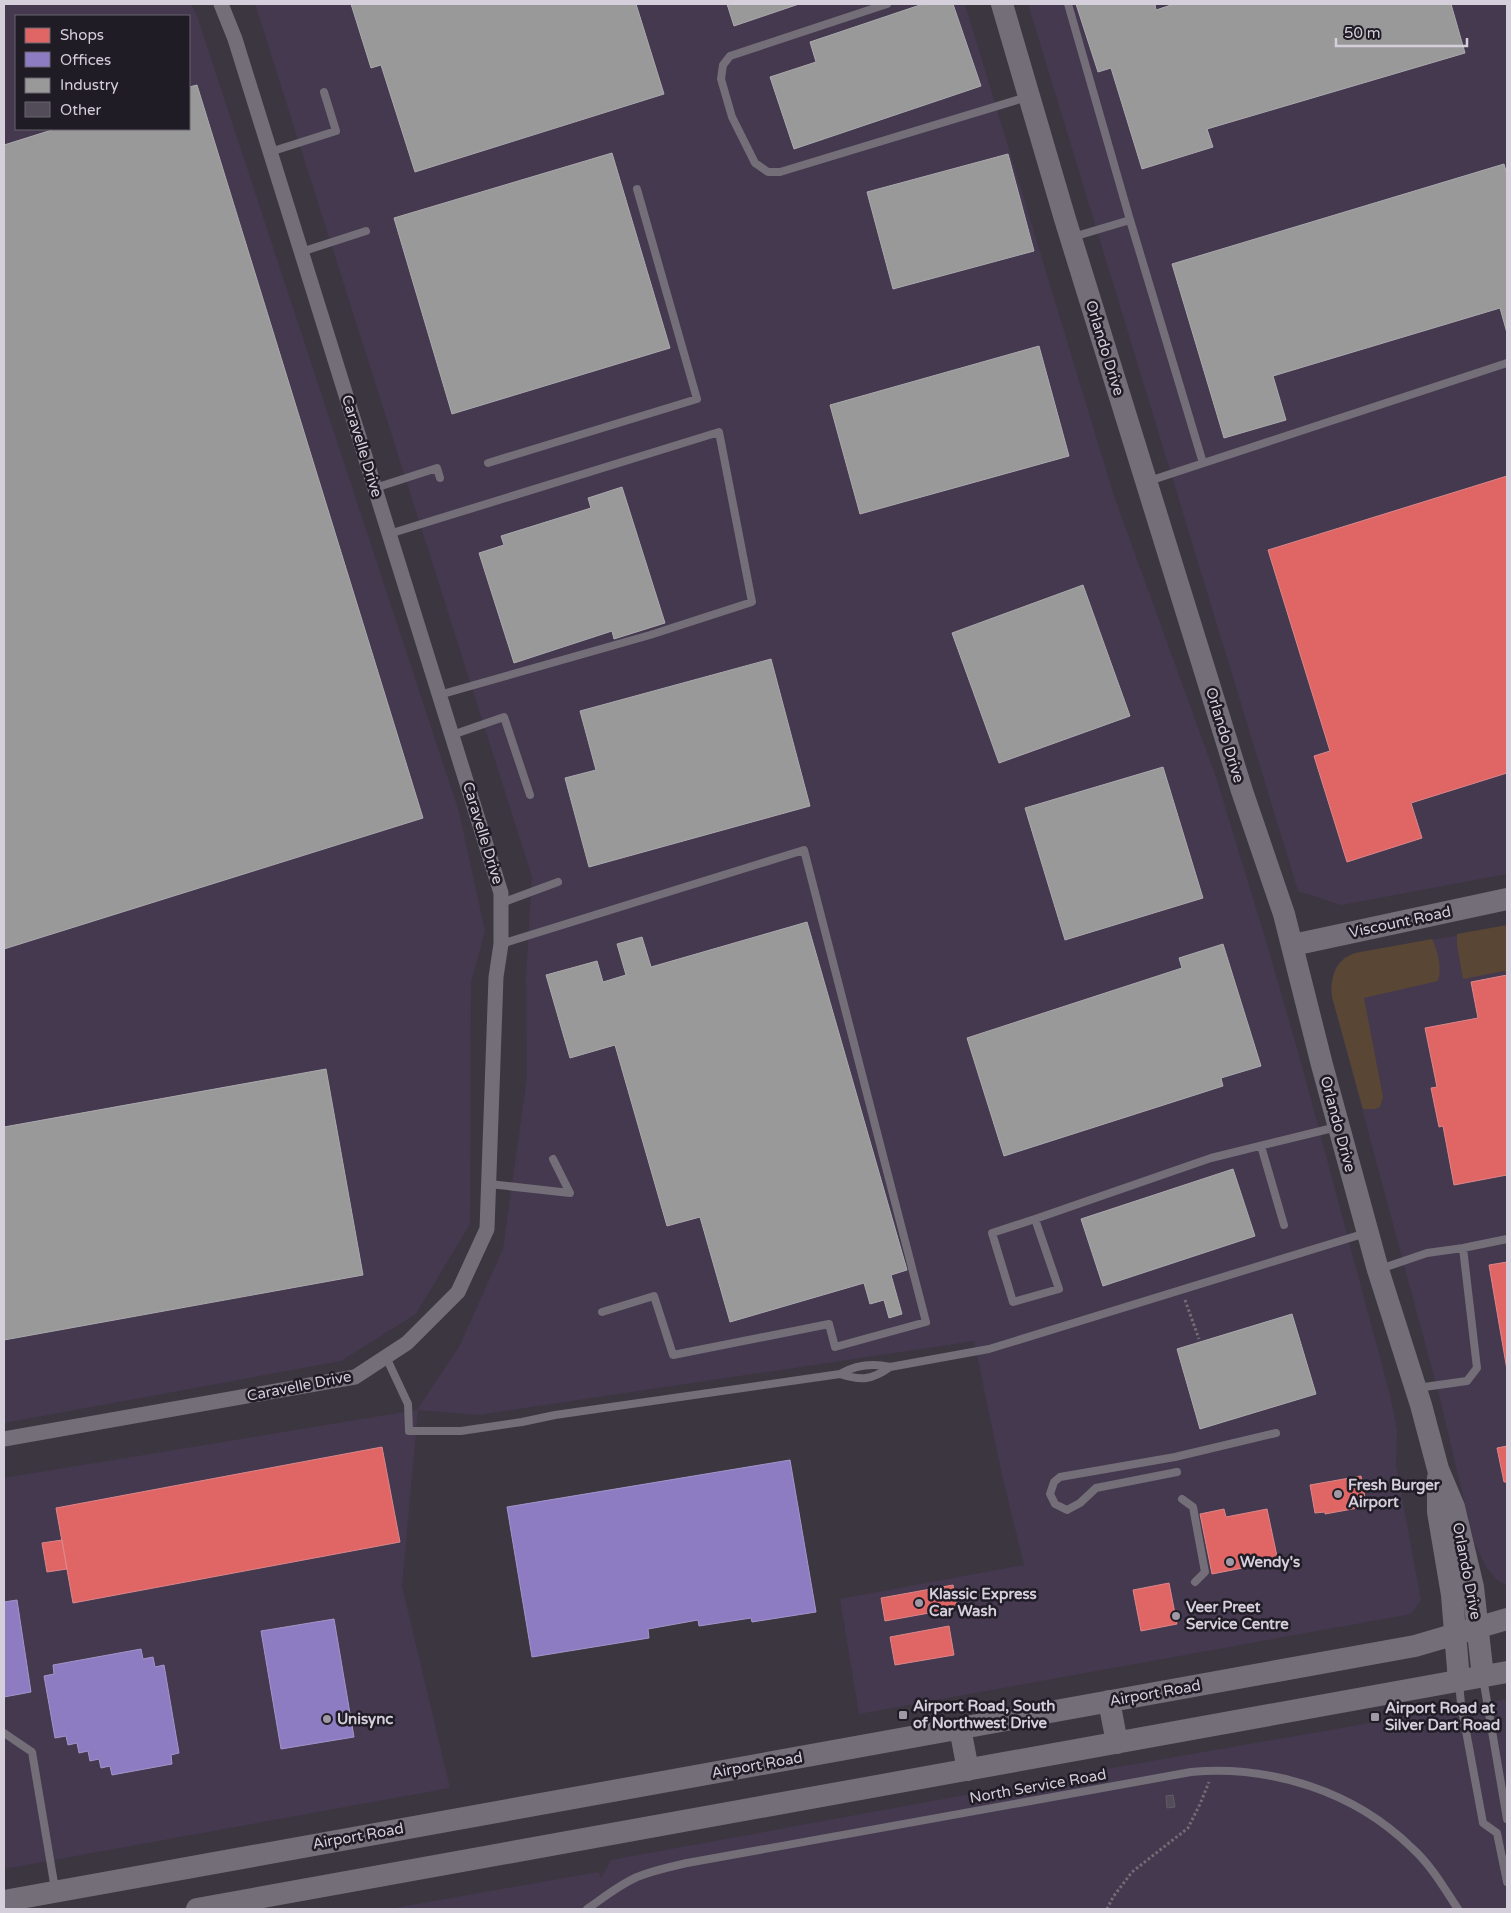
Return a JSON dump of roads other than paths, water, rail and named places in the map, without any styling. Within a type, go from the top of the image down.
[{"type":"main road","name":"Orlando Drive","points":[[1002,4],[1071,238],[1242,791],[1293,945],[1339,1127],[1378,1270],[1416,1388],[1438,1469],[1454,1507],[1473,1588],[1483,1677]]},
{"type":"main road","name":"Viscount Road","points":[[1293,945],[1507,899]]},
{"type":"main road","name":"Orlando Drive","points":[[1438,1469],[1438,1512],[1452,1594],[1459,1681]]},
{"type":"main road","name":"Airport Road","points":[[4,1901],[1415,1646],[1507,1619]]},
{"type":"main road","points":[[198,1909],[1507,1672]]},
{"type":"main road","points":[[1109,1701],[1117,1743]]},
{"type":"main road","points":[[960,1728],[968,1770]]},
{"type":"street","name":"Caravelle Drive","points":[[4,1439],[355,1377],[407,1343],[458,1292],[487,1229],[496,977],[501,944],[501,893],[225,5]]},
{"type":"lane","points":[[887,4],[730,56],[723,65],[721,79],[732,117],[755,163],[768,172],[780,172],[1029,97]]},
{"type":"lane","points":[[1068,4],[1203,463]]},
{"type":"lane","points":[[270,152],[336,131],[324,92]]},
{"type":"lane","points":[[488,463],[697,398],[637,190]]},
{"type":"lane","points":[[1071,238],[1130,220]]},
{"type":"lane","points":[[301,252],[366,232]]},
{"type":"lane","points":[[1147,481],[1507,363]]},
{"type":"lane","points":[[389,534],[719,432],[752,602],[650,635],[439,695]]},
{"type":"lane","points":[[375,488],[437,468],[440,478]]},
{"type":"lane","points":[[452,735],[504,717],[530,795]]},
{"type":"lane","points":[[501,944],[804,850],[926,1322],[835,1347],[829,1324],[673,1355],[654,1296],[602,1312]]},
{"type":"lane","points":[[501,903],[558,882]]},
{"type":"lane","points":[[1035,1219],[1059,1289],[1013,1302],[992,1233],[1211,1158],[1339,1127]]},
{"type":"lane","points":[[1261,1146],[1284,1225]]},
{"type":"lane","points":[[489,1184],[570,1194],[554,1159]]},
{"type":"lane","points":[[386,1357],[408,1404],[409,1431],[461,1431],[555,1415],[840,1374],[852,1368],[875,1364],[890,1367],[989,1349],[1368,1232]]},
{"type":"lane","points":[[1378,1270],[1427,1253],[1507,1239]]},
{"type":"lane","points":[[1416,1388],[1467,1380],[1477,1368],[1463,1248]]},
{"type":"lane","points":[[840,1374],[856,1379],[879,1375],[890,1367]]},
{"type":"lane","points":[[1177,1472],[1096,1488],[1080,1503],[1067,1510],[1055,1504],[1050,1494],[1054,1482],[1060,1477],[1175,1457],[1276,1433]]},
{"type":"lane","points":[[1182,1499],[1193,1507],[1205,1572],[1195,1582]]},
{"type":"lane","points":[[1483,1677],[1507,1819],[1497,1833]]},
{"type":"lane","points":[[1459,1681],[1461,1704],[1483,1823],[1497,1833],[1507,1882]]},
{"type":"lane","points":[[4,1733],[32,1752],[56,1891]]},
{"type":"lane","name":"North Service Road","points":[[587,1909],[618,1887],[659,1869],[1191,1772],[1213,1770],[1267,1774],[1311,1785],[1337,1795],[1389,1828],[1413,1848],[1434,1873],[1458,1909]]},
{"type":"place","name":"Fresh Burger Airport","points":[[1338,1494]]},
{"type":"place","name":"Wendy's","points":[[1230,1562]]},
{"type":"place","name":"Klassic Express Car Wash","points":[[919,1603]]},
{"type":"place","name":"Veer Preet Service Centre","points":[[1176,1616]]},
{"type":"place","name":"Airport Road, South of Northwest Drive","points":[[903,1715]]},
{"type":"place","name":"Airport Road at Silver Dart Road","points":[[1375,1717]]},
{"type":"place","name":"Unisync","points":[[327,1719]]}]
